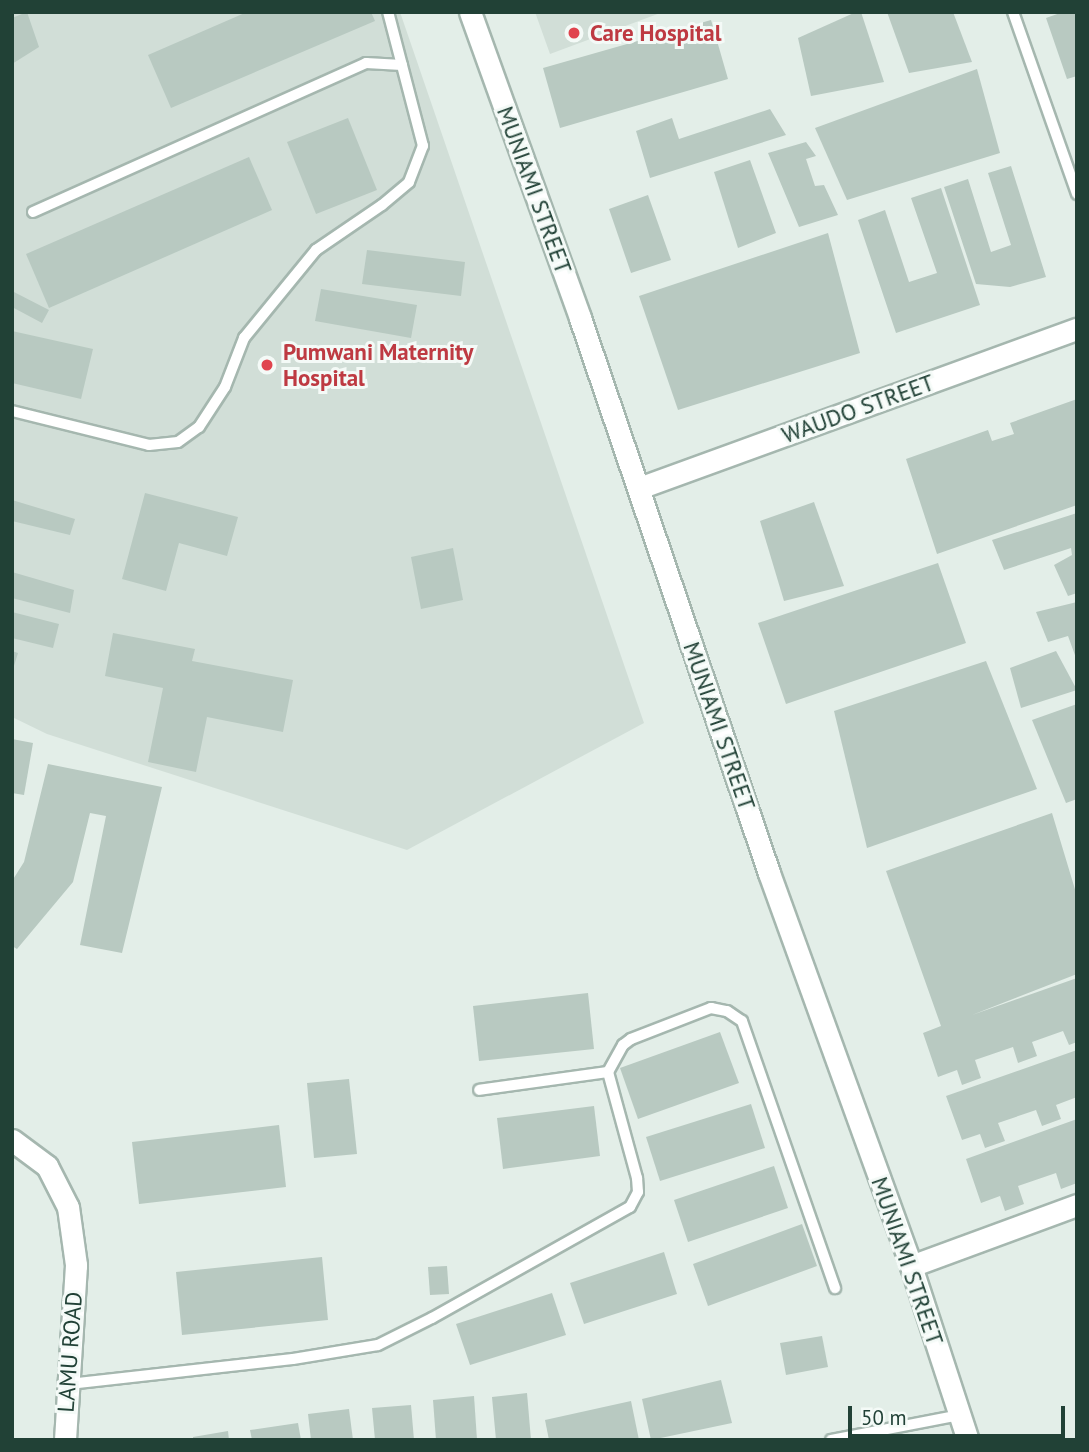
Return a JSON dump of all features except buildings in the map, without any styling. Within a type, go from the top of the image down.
[{"type":"main road","name":"MUNIAMI STREET","points":[[470,12],[639,488],[769,873],[911,1266],[968,1440]]},
{"type":"main road","name":"WAUDO STREET","points":[[639,488],[1077,329]]},
{"type":"main road","name":"LAMU ROAD","points":[[12,1140],[47,1166],[68,1207],[76,1265],[65,1440]]},
{"type":"main road","points":[[911,1266],[1077,1205]]},
{"type":"lane","points":[[12,411],[149,445],[178,442],[199,427],[225,387],[244,338],[316,250],[382,205],[409,181],[423,146],[388,12]]},
{"type":"lane","points":[[1013,12],[1077,194]]},
{"type":"lane","points":[[33,212],[366,63],[402,65]]},
{"type":"lane","points":[[69,1384],[280,1361],[378,1345],[432,1318],[630,1207],[638,1192],[637,1178],[608,1072],[623,1045],[631,1039],[711,1008],[727,1011],[742,1021],[835,1288]]},
{"type":"lane","points":[[479,1090],[608,1072]]},
{"type":"lane","points":[[831,1440],[960,1415]]},
{"type":"shaded area","name":"Pumwani Maternity Hospital","points":[[12,12],[400,12],[644,723],[407,850],[47,734],[12,717]]},
{"type":"shaded area","name":"Care Hospital","points":[[535,12],[663,12],[550,54]]},
{"type":"place","name":"Care Hospital","points":[[574,33]]},
{"type":"place","name":"Pumwani Maternity Hospital","points":[[267,365]]}]
